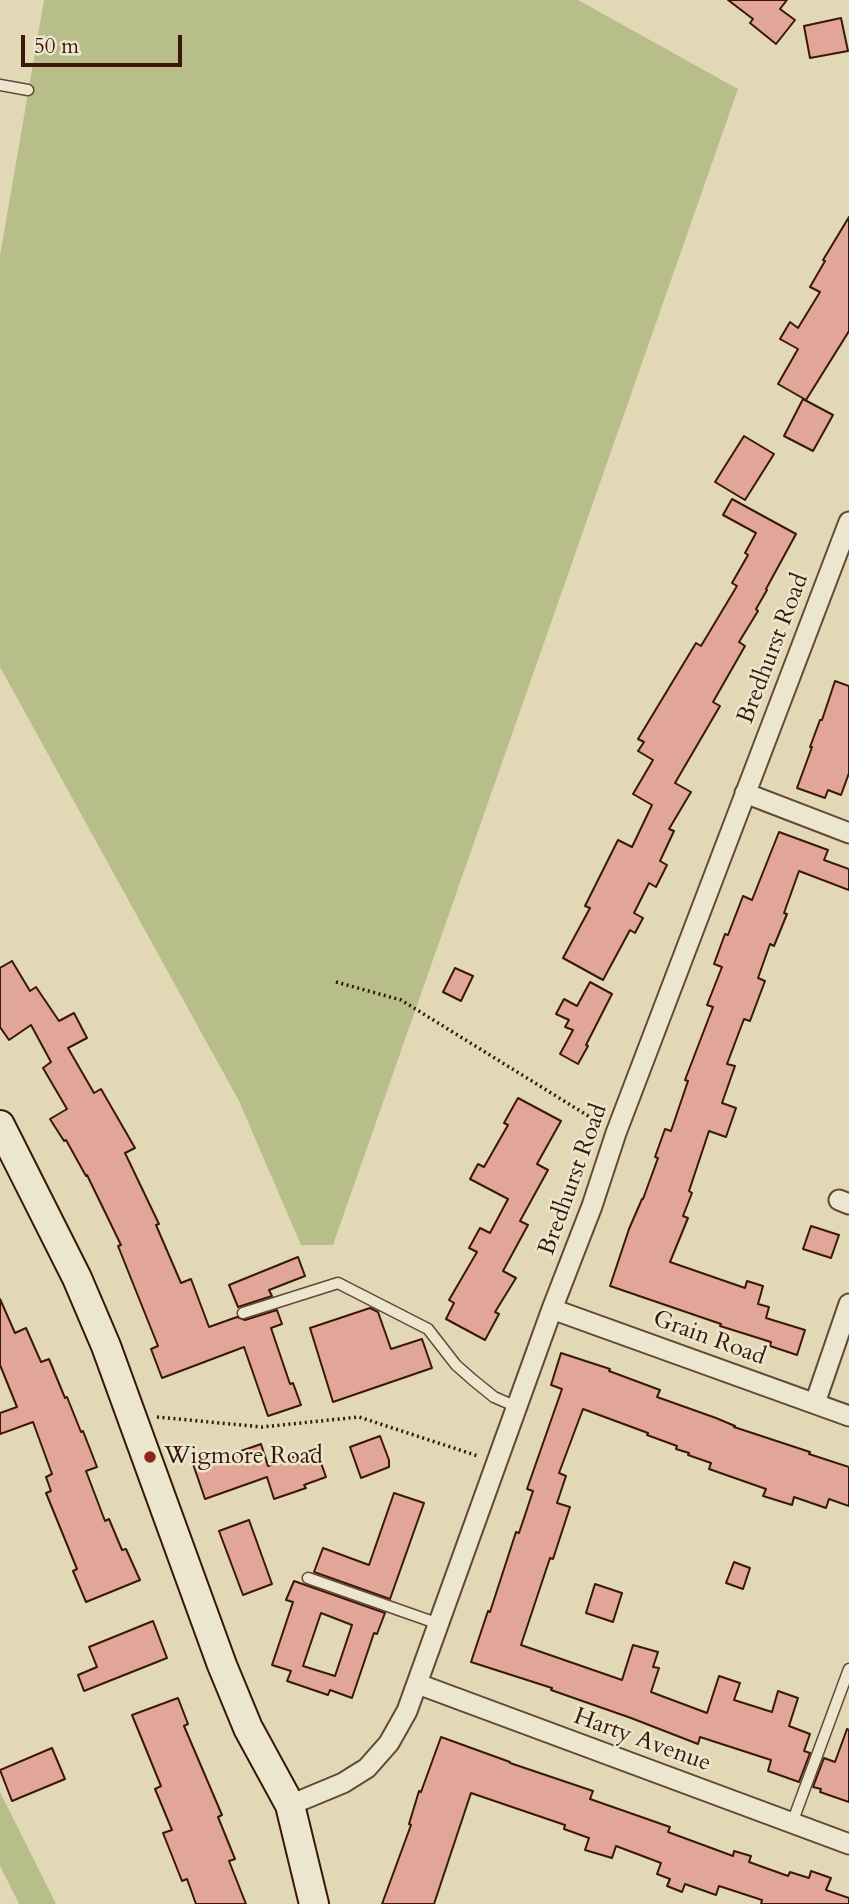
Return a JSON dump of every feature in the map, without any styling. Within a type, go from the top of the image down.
[{"type":"street","name":"Bredhurst Road","points":[[290,1805],[343,1783],[367,1768],[389,1743],[407,1711],[552,1309],[592,1206],[616,1133],[849,522]]},
{"type":"street","points":[[745,793],[849,833]]},
{"type":"street","points":[[0,1125],[76,1278],[106,1346],[248,1728],[290,1805],[314,1904]]},
{"type":"street","points":[[815,1403],[849,1304]]},
{"type":"street","name":"Grain Road","points":[[552,1309],[849,1416]]},
{"type":"street","name":"Harty Avenue","points":[[418,1684],[849,1844]]},
{"type":"lane","points":[[0,85],[28,90]]},
{"type":"lane","points":[[243,1312],[338,1283],[428,1329],[456,1365],[473,1380],[494,1397],[517,1407]]},
{"type":"lane","points":[[308,1578],[439,1624]]},
{"type":"lane","points":[[792,1823],[849,1669]]},
{"type":"path","points":[[336,982],[401,1000],[616,1133]]},
{"type":"path","points":[[132,1415],[262,1427],[359,1417],[497,1462]]},
{"type":"green space","points":[[44,0],[578,0],[738,89],[333,1245],[301,1245],[239,1101],[0,667],[0,256]]},
{"type":"green space","points":[[0,1792],[56,1904],[19,1904],[0,1866]]},
{"type":"building","points":[[728,0],[787,0],[780,9],[795,20],[776,44],[750,23],[753,19]]},
{"type":"building","points":[[841,18],[848,51],[810,58],[804,26]]},
{"type":"building","points":[[849,217],[849,331],[806,400],[778,384],[798,349],[780,339],[790,322],[798,328],[820,292],[810,287]]},
{"type":"building","points":[[803,399],[833,415],[813,451],[784,436]]},
{"type":"building","points":[[744,436],[774,454],[745,500],[715,482]]},
{"type":"building","points":[[732,499],[796,534],[756,609],[758,611],[739,642],[745,646],[713,702],[720,706],[675,783],[691,792],[669,829],[674,831],[660,861],[667,865],[656,887],[649,883],[634,913],[643,918],[635,933],[630,930],[603,980],[563,958],[590,908],[585,906],[618,840],[632,847],[652,805],[633,794],[653,760],[638,751],[644,742],[638,739],[696,643],[701,646],[737,586],[732,583],[748,555],[745,553],[756,533],[723,515]]},
{"type":"building","points":[[835,681],[849,686],[849,773],[841,795],[828,790],[825,798],[797,788]]},
{"type":"building","points":[[779,832],[828,850],[824,860],[849,869],[849,890],[799,871],[784,913],[787,914],[774,946],[770,944],[758,978],[765,981],[750,1021],[744,1019],[727,1064],[735,1066],[722,1103],[736,1108],[726,1137],[709,1131],[689,1191],[692,1193],[683,1216],[688,1218],[670,1262],[745,1288],[747,1281],[763,1286],[758,1304],[769,1307],[766,1318],[805,1330],[797,1355],[770,1346],[771,1342],[610,1286],[629,1229],[658,1158],[655,1157],[665,1129],[671,1131],[688,1081],[685,1080],[713,1007],[707,1005],[722,967],[714,964],[725,934],[728,935],[743,896],[752,900]]},
{"type":"building","points":[[12,961],[30,991],[36,987],[59,1021],[74,1013],[87,1038],[68,1048],[94,1093],[101,1089],[135,1148],[125,1153],[159,1224],[156,1225],[181,1283],[191,1279],[209,1327],[237,1317],[245,1320],[277,1310],[282,1324],[271,1328],[290,1384],[293,1383],[301,1405],[268,1416],[244,1347],[162,1378],[151,1349],[158,1346],[118,1246],[121,1245],[87,1175],[50,1119],[67,1109],[43,1068],[51,1062],[31,1025],[9,1040],[0,1027],[0,968]]},
{"type":"building","points":[[455,968],[473,976],[461,1001],[443,992]]},
{"type":"building","points":[[590,982],[612,994],[578,1064],[560,1054],[573,1030],[565,1027],[569,1020],[556,1014],[564,999],[577,1006]]},
{"type":"building","points":[[518,1098],[561,1121],[537,1164],[548,1170],[520,1221],[528,1225],[503,1271],[516,1278],[495,1312],[499,1314],[485,1340],[446,1319],[454,1303],[449,1300],[477,1252],[469,1248],[480,1228],[490,1233],[508,1199],[470,1179],[478,1164],[484,1167],[508,1125],[504,1123]]},
{"type":"building","points":[[811,1226],[839,1235],[831,1258],[803,1249]]},
{"type":"building","points":[[298,1257],[305,1276],[269,1290],[272,1296],[238,1307],[229,1285]]},
{"type":"building","points":[[0,1299],[15,1333],[26,1328],[41,1362],[49,1359],[97,1467],[86,1471],[105,1521],[109,1519],[122,1550],[126,1549],[140,1580],[86,1602],[73,1571],[77,1569],[46,1493],[51,1491],[46,1477],[52,1474],[33,1422],[0,1434],[0,1413],[17,1407],[0,1365]]},
{"type":"building","points":[[370,1308],[378,1312],[391,1349],[422,1339],[432,1368],[333,1402],[310,1328]]},
{"type":"building","points":[[561,1353],[610,1369],[609,1371],[660,1390],[657,1397],[849,1467],[849,1506],[829,1499],[826,1508],[794,1497],[792,1505],[763,1496],[766,1489],[709,1469],[711,1463],[676,1449],[677,1446],[583,1409],[559,1473],[566,1476],[557,1503],[570,1507],[521,1645],[622,1680],[633,1645],[658,1652],[653,1667],[659,1668],[651,1692],[707,1713],[719,1676],[740,1683],[734,1700],[772,1712],[778,1691],[798,1698],[789,1726],[810,1734],[804,1751],[810,1753],[799,1782],[768,1771],[771,1760],[700,1737],[698,1744],[551,1690],[552,1688],[471,1662],[533,1491],[527,1489],[562,1389],[551,1385]]},
{"type":"building","points":[[380,1436],[389,1467],[361,1478],[350,1447]]},
{"type":"building","points":[[261,1444],[268,1466],[316,1449],[326,1477],[304,1485],[306,1488],[274,1499],[267,1477],[205,1499],[192,1461],[216,1453],[218,1459]]},
{"type":"building","points":[[394,1493],[424,1503],[390,1599],[314,1572],[323,1548],[369,1565]]},
{"type":"building","points":[[249,1520],[272,1584],[243,1595],[219,1531]]},
{"type":"building","points":[[734,1562],[750,1568],[743,1589],[726,1583]]},
{"type":"building","points":[[294,1581],[385,1613],[377,1634],[374,1633],[352,1698],[330,1690],[328,1695],[287,1681],[291,1671],[272,1665],[293,1602],[286,1600]],"holes":[[[321,1613],[352,1625],[335,1676],[303,1666]]]},
{"type":"building","points":[[595,1584],[622,1593],[613,1622],[586,1613]]},
{"type":"building","points":[[153,1621],[167,1658],[84,1691],[78,1675],[97,1667],[89,1647]]},
{"type":"building","points":[[178,1698],[188,1724],[184,1726],[222,1815],[218,1817],[235,1859],[229,1861],[246,1904],[196,1904],[187,1879],[182,1881],[163,1833],[172,1830],[155,1789],[161,1786],[132,1715]]},
{"type":"building","points":[[847,1729],[849,1802],[813,1787],[824,1758],[835,1762]]},
{"type":"building","points":[[441,1737],[593,1791],[590,1799],[670,1827],[668,1832],[733,1856],[734,1851],[751,1856],[749,1862],[788,1876],[790,1872],[809,1878],[811,1871],[831,1878],[826,1890],[849,1898],[849,1904],[761,1904],[762,1900],[719,1886],[716,1895],[685,1884],[682,1892],[667,1886],[670,1879],[657,1874],[661,1863],[616,1846],[612,1858],[585,1850],[589,1838],[564,1829],[565,1825],[471,1793],[434,1904],[382,1904],[411,1825],[409,1824],[419,1791],[421,1792]]},
{"type":"building","points":[[52,1748],[65,1779],[12,1801],[0,1770]]},
{"type":"place","name":"Wigmore Road","points":[[150,1457]]}]
